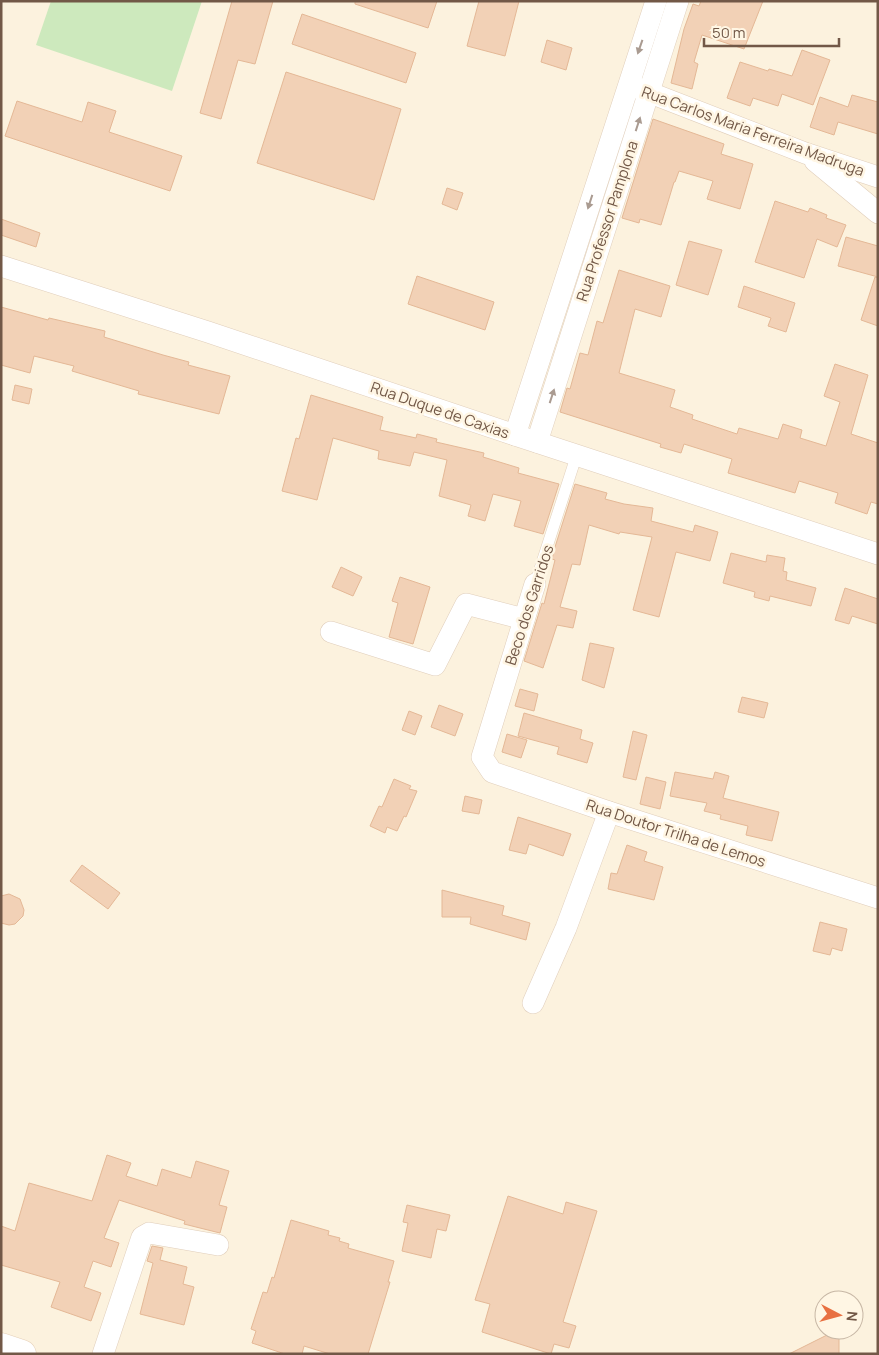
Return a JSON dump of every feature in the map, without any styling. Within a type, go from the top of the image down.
[{"type":"street","name":"Rua Professor Pamplona","points":[[515,435],[656,1]]},
{"type":"street","name":"Rua Professor Pamplona","points":[[537,442],[678,1]]},
{"type":"street","name":"Rua Carlos Maria Ferreira Madruga","points":[[628,84],[805,153],[878,177]]},
{"type":"street","points":[[805,153],[878,212]]},
{"type":"street","name":"Rua Duque de Caxias","points":[[1,266],[208,332],[878,554]]},
{"type":"street","name":"Beco dos Garridos","points":[[482,757],[536,584]]},
{"type":"street","points":[[331,632],[435,665],[466,604],[524,619]]},
{"type":"street","name":"Rua Doutor Trilha de Lemos","points":[[482,757],[492,772],[609,812],[878,898]]},
{"type":"street","points":[[533,1003],[566,928],[609,812]]},
{"type":"street","points":[[103,1354],[142,1236],[149,1233],[218,1245]]},
{"type":"street","points":[[1,1347],[22,1354]]},
{"type":"lane","name":"Beco dos Garridos","points":[[536,584],[577,454]]},
{"type":"green space","points":[[51,1],[202,1],[172,91],[36,45]]},
{"type":"building","points":[[232,1],[273,1],[255,64],[238,60],[221,119],[200,113]]},
{"type":"building","points":[[355,1],[437,1],[428,28],[355,4]]},
{"type":"building","points":[[479,1],[519,1],[505,56],[467,46]]},
{"type":"building","points":[[701,1],[763,1],[744,49],[702,35],[694,62],[698,64],[692,89],[671,83],[684,29],[693,4],[699,6]]},
{"type":"building","points":[[302,14],[416,53],[406,83],[292,44]]},
{"type":"building","points":[[547,40],[572,48],[566,70],[541,62]]},
{"type":"building","points":[[802,50],[830,60],[813,105],[782,94],[778,106],[753,98],[750,106],[727,98],[740,62],[792,76]]},
{"type":"building","points":[[286,72],[401,109],[374,200],[257,163]]},
{"type":"building","points":[[852,95],[878,102],[878,134],[838,122],[834,135],[810,127],[820,97],[848,107]]},
{"type":"building","points":[[17,101],[82,122],[88,102],[116,111],[109,132],[182,156],[170,191],[5,136]]},
{"type":"building","points":[[653,119],[724,144],[721,154],[753,164],[740,209],[707,199],[713,181],[679,171],[661,225],[640,219],[639,223],[622,218]]},
{"type":"building","points":[[447,188],[463,193],[457,210],[442,204]]},
{"type":"building","points":[[775,201],[808,212],[810,208],[827,215],[826,218],[846,225],[837,247],[817,239],[804,278],[755,262]]},
{"type":"building","points":[[1,219],[40,233],[36,247],[1,235]]},
{"type":"building","points":[[846,237],[878,246],[878,277],[838,266]]},
{"type":"building","points":[[689,241],[722,250],[708,295],[676,285]]},
{"type":"building","points":[[619,270],[670,286],[661,317],[635,309],[619,373],[675,390],[670,407],[693,415],[692,419],[737,434],[739,428],[778,439],[783,424],[802,430],[800,438],[826,446],[840,402],[824,396],[835,364],[868,375],[851,434],[878,443],[878,504],[871,502],[867,514],[835,503],[838,493],[799,481],[795,493],[728,473],[732,459],[684,444],[681,453],[660,447],[661,444],[560,412],[567,388],[570,389],[580,353],[588,355],[597,321],[603,323]]},
{"type":"building","points":[[417,276],[494,302],[485,330],[408,304]]},
{"type":"building","points":[[875,277],[878,278],[878,326],[861,320]]},
{"type":"building","points":[[744,286],[795,303],[786,332],[768,326],[771,318],[738,307]]},
{"type":"building","points":[[1,307],[48,320],[49,318],[105,331],[104,337],[189,362],[188,365],[230,376],[219,414],[138,394],[139,391],[72,371],[74,366],[34,356],[30,373],[1,365]]},
{"type":"building","points":[[15,385],[32,389],[29,404],[12,400]]},
{"type":"building","points":[[311,395],[383,417],[380,430],[416,438],[417,434],[437,439],[436,442],[484,453],[483,457],[519,468],[518,473],[559,484],[543,534],[514,526],[521,501],[493,494],[485,521],[468,516],[471,505],[439,496],[447,460],[414,452],[410,466],[378,459],[379,451],[333,438],[317,500],[282,491],[296,438],[299,439]]},
{"type":"building","points":[[575,484],[607,493],[605,499],[653,508],[651,521],[693,532],[695,525],[718,532],[710,561],[676,552],[659,617],[633,610],[652,537],[620,532],[619,534],[589,525],[580,565],[572,564],[560,607],[577,611],[573,628],[557,625],[543,668],[524,661],[542,603],[544,604],[555,560],[552,559],[555,547]]},
{"type":"building","points":[[731,553],[766,562],[767,555],[785,558],[783,571],[787,572],[786,580],[816,588],[811,606],[770,596],[769,601],[754,597],[755,592],[723,583]]},
{"type":"building","points":[[341,567],[362,577],[353,596],[332,587]]},
{"type":"building","points":[[400,577],[430,587],[413,644],[389,637],[398,603],[392,601]]},
{"type":"building","points":[[845,588],[878,599],[878,624],[852,616],[849,624],[835,620]]},
{"type":"building","points":[[590,643],[614,648],[604,688],[582,680]]},
{"type":"building","points":[[520,689],[538,694],[534,711],[515,706]]},
{"type":"building","points":[[742,697],[768,703],[764,718],[738,712]]},
{"type":"building","points":[[439,705],[463,714],[455,736],[431,727]]},
{"type":"building","points":[[409,711],[422,716],[415,735],[402,730]]},
{"type":"building","points":[[524,713],[582,730],[580,739],[593,743],[587,763],[557,754],[559,747],[518,736]]},
{"type":"building","points":[[633,731],[647,735],[636,780],[623,777]]},
{"type":"building","points":[[507,734],[527,740],[521,758],[502,752]]},
{"type":"building","points":[[675,772],[713,779],[715,772],[729,776],[723,798],[779,812],[772,841],[746,835],[748,826],[720,819],[721,815],[704,811],[707,803],[670,796]]},
{"type":"building","points":[[646,777],[666,782],[660,809],[640,804]]},
{"type":"building","points":[[394,779],[411,786],[409,789],[417,791],[406,817],[404,816],[397,831],[387,827],[385,833],[370,826],[379,806],[382,807]]},
{"type":"building","points":[[465,796],[482,800],[479,814],[462,811]]},
{"type":"building","points":[[518,817],[571,834],[563,856],[529,844],[526,854],[509,850]]},
{"type":"building","points":[[627,845],[647,852],[644,861],[663,867],[654,900],[608,889],[611,873],[617,874]]},
{"type":"building","points":[[82,865],[120,893],[108,909],[70,881]]},
{"type":"building","points":[[442,890],[504,906],[502,915],[530,923],[526,940],[470,924],[471,917],[442,917]]},
{"type":"building","points":[[9,894],[20,899],[24,910],[23,916],[15,924],[9,925],[1,923],[1,896]]},
{"type":"building","points":[[820,922],[847,929],[842,951],[832,948],[830,955],[813,951]]},
{"type":"building","points":[[107,1155],[131,1163],[126,1176],[157,1186],[162,1169],[191,1178],[196,1161],[229,1171],[219,1205],[227,1207],[220,1233],[184,1224],[185,1221],[119,1200],[104,1238],[119,1243],[111,1267],[93,1261],[84,1287],[101,1293],[91,1321],[51,1307],[60,1282],[1,1265],[1,1226],[15,1231],[29,1183],[92,1201]]},
{"type":"building","points":[[508,1196],[563,1214],[566,1202],[597,1211],[563,1322],[576,1326],[569,1348],[554,1344],[551,1354],[482,1332],[490,1304],[475,1300]]},
{"type":"building","points":[[407,1205],[450,1215],[446,1231],[437,1229],[431,1258],[402,1251],[408,1223],[403,1222]]},
{"type":"building","points":[[291,1220],[329,1231],[328,1235],[340,1238],[339,1241],[349,1244],[348,1248],[394,1261],[388,1282],[390,1282],[368,1354],[330,1354],[304,1346],[302,1354],[285,1354],[252,1343],[256,1331],[251,1329],[263,1292],[267,1293],[272,1277],[274,1278]]},
{"type":"building","points":[[152,1246],[163,1248],[160,1260],[187,1267],[183,1284],[194,1287],[184,1325],[140,1314],[153,1263],[147,1261]]},
{"type":"building","points":[[817,1340],[839,1340],[839,1354],[789,1354]]}]
